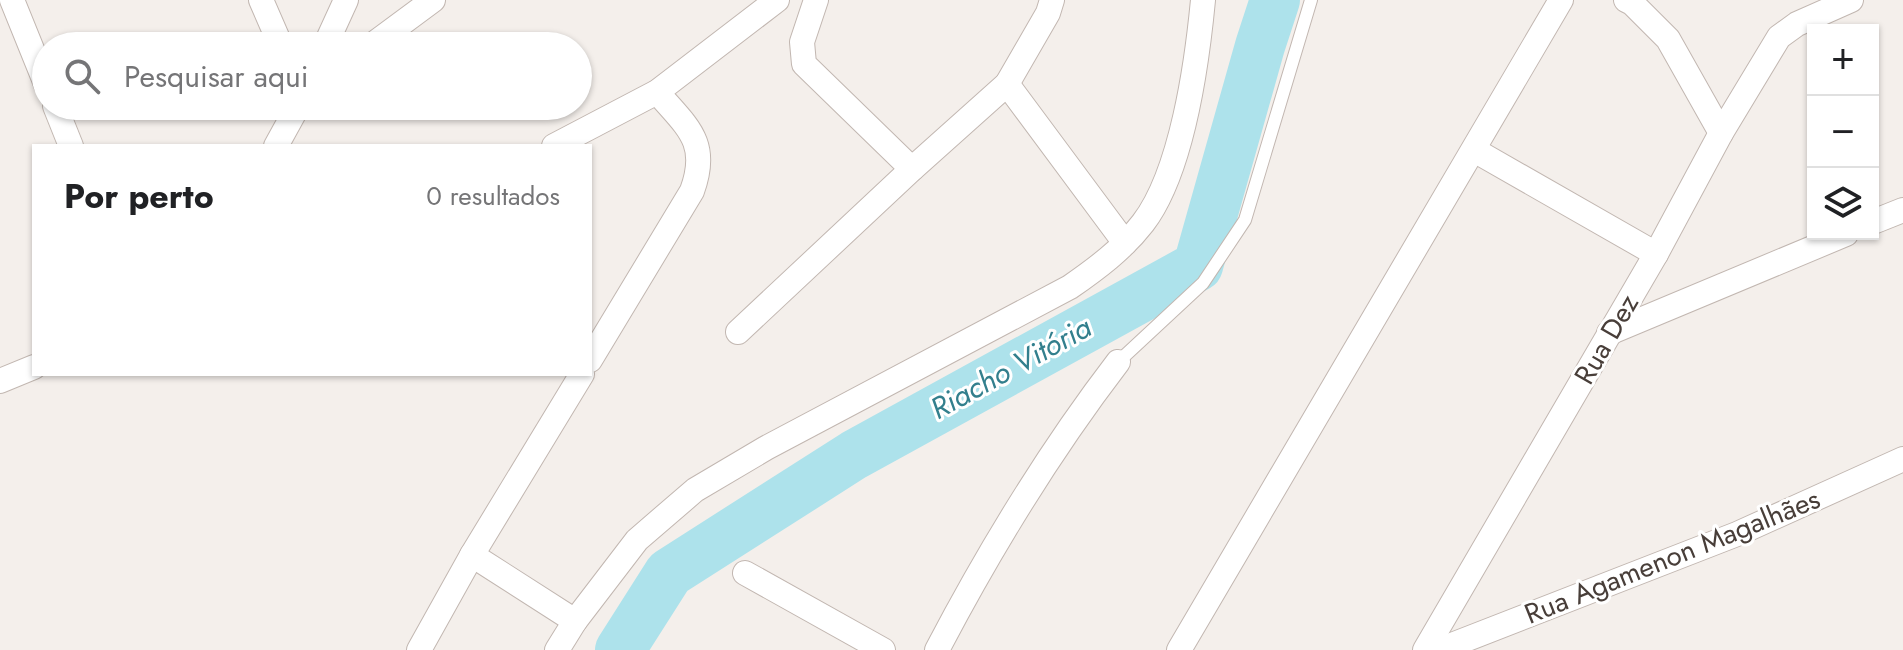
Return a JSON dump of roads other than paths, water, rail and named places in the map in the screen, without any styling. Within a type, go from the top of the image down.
[{"type":"street","points":[[12,0],[32,49]]},
{"type":"street","points":[[261,0],[275,32]]},
{"type":"street","points":[[331,32],[346,0]]},
{"type":"street","points":[[390,32],[433,0]]},
{"type":"street","points":[[558,144],[657,92],[777,0]]},
{"type":"street","points":[[816,0],[802,42],[804,64],[912,169]]},
{"type":"street","points":[[738,332],[1007,84],[1048,13],[1052,0]]},
{"type":"street","points":[[557,650],[575,621],[637,540],[695,490],[766,448],[1070,287],[1125,243],[1157,199],[1169,169],[1199,46],[1203,0]]},
{"type":"street","points":[[1179,650],[1561,0]]},
{"type":"street","points":[[1626,0],[1668,39],[1721,133]]},
{"type":"street","name":"Rua Dez","points":[[1425,650],[1779,37],[1788,28],[1851,0]]},
{"type":"street","points":[[1007,84],[1125,243]]},
{"type":"street","points":[[592,357],[692,191],[700,169],[699,150],[687,127],[657,92]]},
{"type":"street","points":[[61,120],[70,144]]},
{"type":"street","points":[[277,144],[290,120]]},
{"type":"street","points":[[1474,150],[1656,254]]},
{"type":"street","points":[[1879,220],[1903,210]]},
{"type":"street","points":[[1609,333],[1832,240]]},
{"type":"street","points":[[937,650],[975,577],[1044,464],[1118,362]]},
{"type":"street","points":[[0,381],[32,368]]},
{"type":"street","points":[[419,650],[472,555],[581,376]]},
{"type":"street","name":"Rua Agamenon Magalhães","points":[[1439,650],[1737,534],[1903,459]]},
{"type":"street","points":[[472,555],[575,621]]},
{"type":"street","points":[[745,573],[883,650]]},
{"type":"lane","points":[[1118,362],[1203,283],[1245,220],[1311,0]]},
{"type":"waterway","name":"Riacho Vitória","points":[[620,650],[669,573],[854,455],[1198,266],[1275,0]]}]
